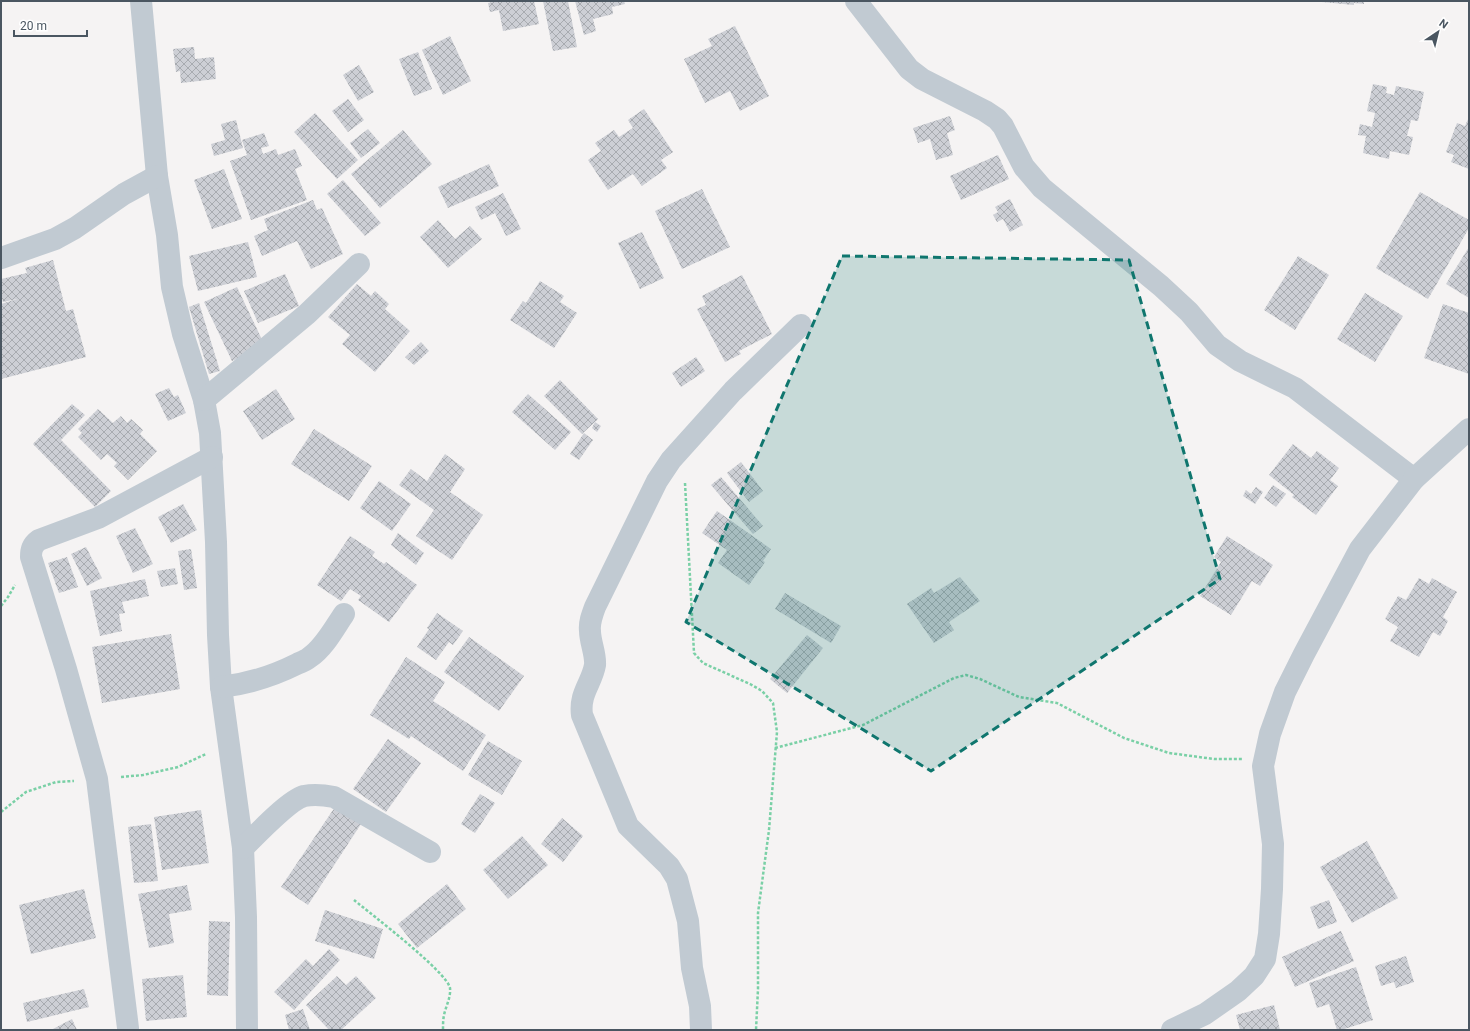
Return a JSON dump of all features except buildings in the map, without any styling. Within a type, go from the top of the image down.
[{"type":"street","points":[[141,1],[157,176],[167,235],[172,287],[183,334],[204,400],[210,433],[221,687],[242,848],[246,916],[247,1030]]},
{"type":"street","points":[[856,1],[909,69],[922,79],[985,111],[997,119],[1003,126],[1024,167],[1042,188],[1161,286],[1189,312],[1217,345],[1240,361],[1295,388],[1414,479]]},
{"type":"street","points":[[1,258],[55,239],[68,232],[124,194],[157,176]]},
{"type":"street","points":[[204,400],[307,314],[359,264]]},
{"type":"street","points":[[701,1030],[700,1006],[692,968],[688,920],[676,879],[669,866],[628,826],[585,722],[581,707],[582,698],[594,669],[595,662],[590,622],[595,607],[657,481],[671,460],[733,391],[801,325]]},
{"type":"street","points":[[1172,1030],[1205,1014],[1238,991],[1254,976],[1265,959],[1272,897],[1273,844],[1263,766],[1270,734],[1285,692],[1360,549],[1414,479],[1469,429]]},
{"type":"street","points":[[128,1028],[97,779],[66,668],[31,558],[31,553],[33,546],[39,540],[98,518],[212,457]]},
{"type":"street","points":[[221,687],[259,679],[288,668],[310,657],[323,644],[344,614]]},
{"type":"street","points":[[242,848],[289,805],[302,797],[320,794],[334,797],[430,852]]},
{"type":"path","points":[[683,447],[694,653],[703,663],[762,691],[773,703],[777,732],[769,830],[758,913],[758,989],[756,1030]]},
{"type":"path","points":[[775,748],[863,725],[954,678],[966,675],[980,679],[1019,697],[1057,703],[1124,738],[1169,753],[1214,759],[1264,759]]},
{"type":"path","points":[[354,900],[445,978],[450,989],[444,1016],[443,1030]]},
{"type":"highlighted area","points":[[842,256],[1129,260],[1220,579],[931,771],[686,622]]}]
